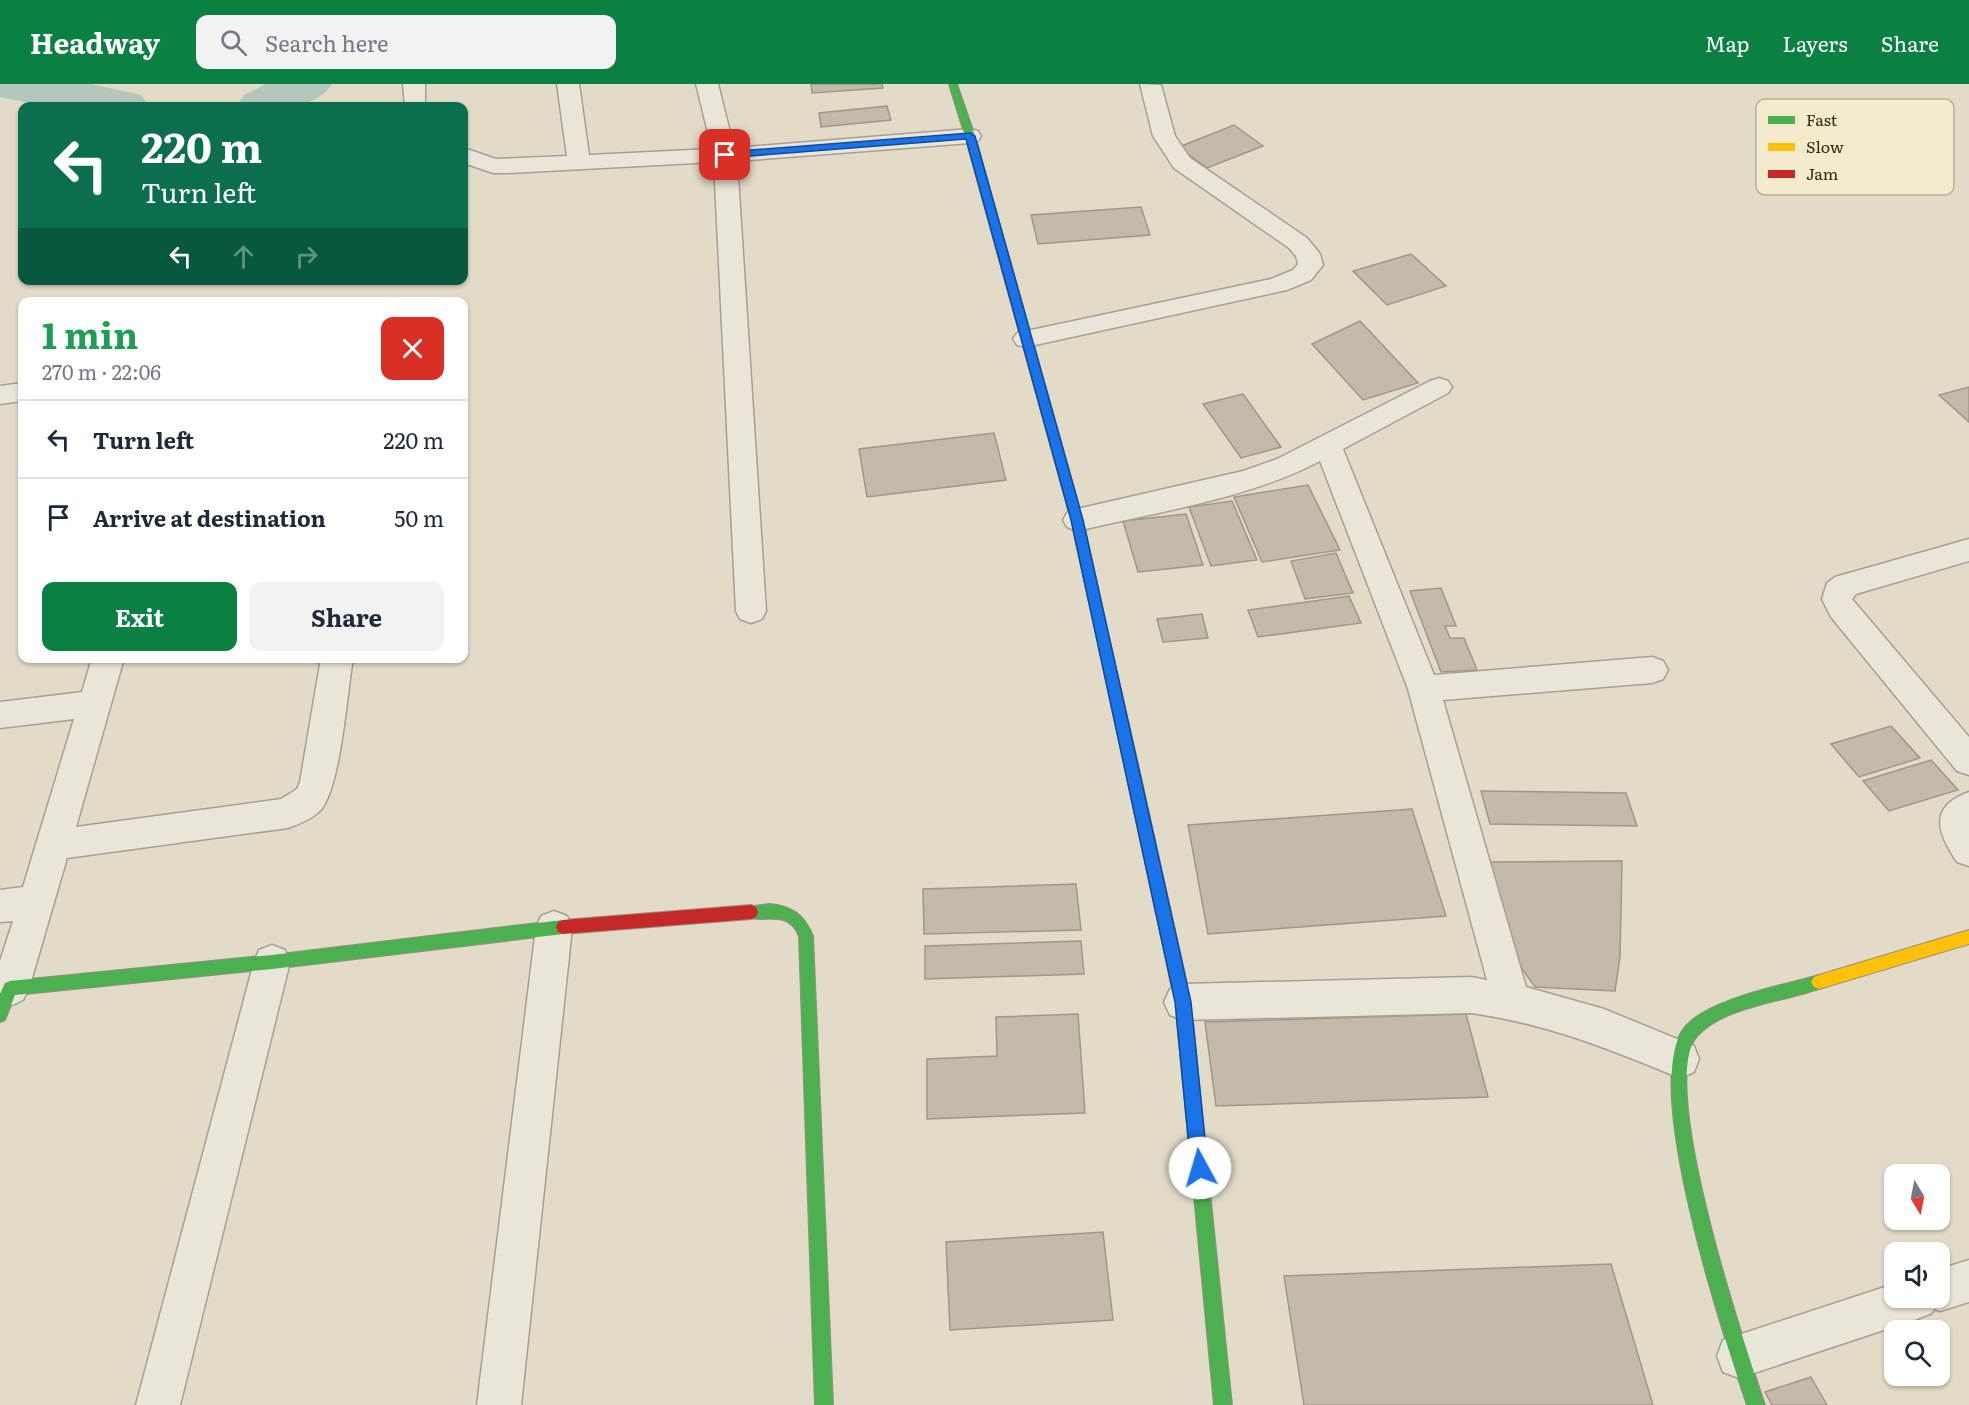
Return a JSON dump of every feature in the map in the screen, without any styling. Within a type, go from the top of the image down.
[{"type":"main road","points":[[953,84],[970,136],[1077,520],[1183,1002],[1223,1405]]},
{"type":"main road","points":[[5,1001],[272,962],[554,928],[774,910],[791,912],[800,920],[806,939],[809,967],[824,1405]]},
{"type":"main road","points":[[1756,1405],[1739,1356],[1686,1163],[1679,1092],[1680,1059],[1686,1039],[1697,1024],[1716,1013],[1969,937]]},
{"type":"street","points":[[414,84],[415,102]]},
{"type":"street","points":[[568,84],[579,163]]},
{"type":"street","points":[[707,84],[725,155],[751,611]]},
{"type":"street","points":[[1026,339],[1278,285],[1302,275],[1311,265],[1308,254],[1298,243],[1182,164],[1170,151],[1164,140],[1150,85]]},
{"type":"street","points":[[468,157],[493,166],[579,163],[725,155],[970,136]]},
{"type":"street","points":[[1077,520],[1248,480],[1287,466],[1439,387]]},
{"type":"street","points":[[0,395],[18,393]]},
{"type":"street","points":[[1328,446],[1424,689],[1511,999]]},
{"type":"street","points":[[1969,550],[1846,585],[1838,591],[1837,599],[1842,609],[1969,761]]},
{"type":"street","points":[[5,1001],[54,845],[107,663]]},
{"type":"street","points":[[54,845],[288,813],[310,799],[317,782],[336,663]]},
{"type":"street","points":[[1424,689],[1652,670]]},
{"type":"street","points":[[0,715],[95,703]]},
{"type":"street","points":[[1969,807],[1957,814],[1955,820],[1958,834],[1969,851]]},
{"type":"street","points":[[0,906],[36,902]]},
{"type":"street","points":[[499,1405],[554,928]]},
{"type":"street","points":[[158,1405],[272,962]]},
{"type":"street","points":[[1183,1002],[1471,995],[1511,999],[1593,1023],[1680,1059]]},
{"type":"street","points":[[1950,1287],[1969,1281]]},
{"type":"street","points":[[1739,1356],[1886,1308]]},
{"type":"building","points":[[811,84],[882,84],[883,88],[812,93]]},
{"type":"building","points":[[887,106],[891,120],[821,127],[819,113]]},
{"type":"building","points":[[1234,125],[1263,146],[1207,168],[1179,147]]},
{"type":"building","points":[[1141,207],[1150,235],[1038,244],[1031,215]]},
{"type":"building","points":[[1411,254],[1446,286],[1387,305],[1353,271]]},
{"type":"building","points":[[1360,321],[1418,383],[1363,400],[1312,344]]},
{"type":"building","points":[[1969,387],[1969,422],[1939,395]]},
{"type":"building","points":[[1243,394],[1281,447],[1241,458],[1203,404]]},
{"type":"building","points":[[994,433],[1006,480],[867,497],[859,449]]},
{"type":"building","points":[[1308,485],[1340,550],[1262,562],[1234,497]]},
{"type":"building","points":[[1232,501],[1257,560],[1211,566],[1189,507]]},
{"type":"building","points":[[1186,514],[1203,565],[1138,572],[1123,521]]},
{"type":"building","points":[[1336,553],[1353,593],[1305,599],[1291,561]]},
{"type":"building","points":[[1441,588],[1456,626],[1445,626],[1450,638],[1464,638],[1477,670],[1441,672],[1410,591]]},
{"type":"building","points":[[1349,596],[1361,623],[1258,637],[1248,610]]},
{"type":"building","points":[[1202,614],[1208,638],[1163,642],[1157,619]]},
{"type":"building","points":[[1891,726],[1920,758],[1859,777],[1831,744]]},
{"type":"building","points":[[1931,760],[1958,790],[1889,811],[1863,781]]},
{"type":"building","points":[[1481,791],[1626,793],[1637,826],[1490,824]]},
{"type":"building","points":[[1412,809],[1446,916],[1208,934],[1188,825]]},
{"type":"building","points":[[1622,861],[1620,957],[1615,991],[1535,987],[1516,960],[1488,862]]},
{"type":"building","points":[[1076,884],[1081,930],[924,934],[923,889]]},
{"type":"building","points":[[1081,941],[1084,974],[925,979],[925,946]]},
{"type":"building","points":[[1078,1014],[1085,1113],[927,1119],[927,1059],[997,1056],[996,1017]]},
{"type":"building","points":[[1466,1014],[1488,1097],[1216,1106],[1205,1022]]},
{"type":"building","points":[[1103,1232],[1113,1320],[950,1330],[946,1242]]},
{"type":"building","points":[[1611,1264],[1653,1405],[1304,1405],[1284,1276]]},
{"type":"building","points":[[1811,1377],[1827,1405],[1772,1405],[1765,1392]]},
{"type":"waterway","points":[[10,84],[102,102]]},
{"type":"waterway","points":[[271,102],[306,84]]},
{"type":"traffic: fast","points":[[953,84],[970,136],[1077,520],[1101,629]]},
{"type":"traffic: fast","points":[[751,912],[769,911],[791,916],[802,927],[806,936],[824,1405]]},
{"type":"traffic: fast","points":[[0,1015],[10,988],[272,962],[563,927]]},
{"type":"traffic: fast","points":[[1756,1405],[1715,1273],[1687,1157],[1680,1104],[1680,1061],[1689,1033],[1713,1015],[1819,982]]},
{"type":"traffic: fast","points":[[1197,1144],[1223,1405]]},
{"type":"traffic: slow","points":[[1133,773],[1183,1002],[1197,1144]]},
{"type":"traffic: slow","points":[[1819,982],[1969,937]]},
{"type":"traffic: jam","points":[[1101,629],[1133,773]]},
{"type":"traffic: jam","points":[[563,927],[751,912]]},
{"type":"route","points":[[725,155],[970,136],[1077,520],[1183,1002],[1200,1168]]}]
